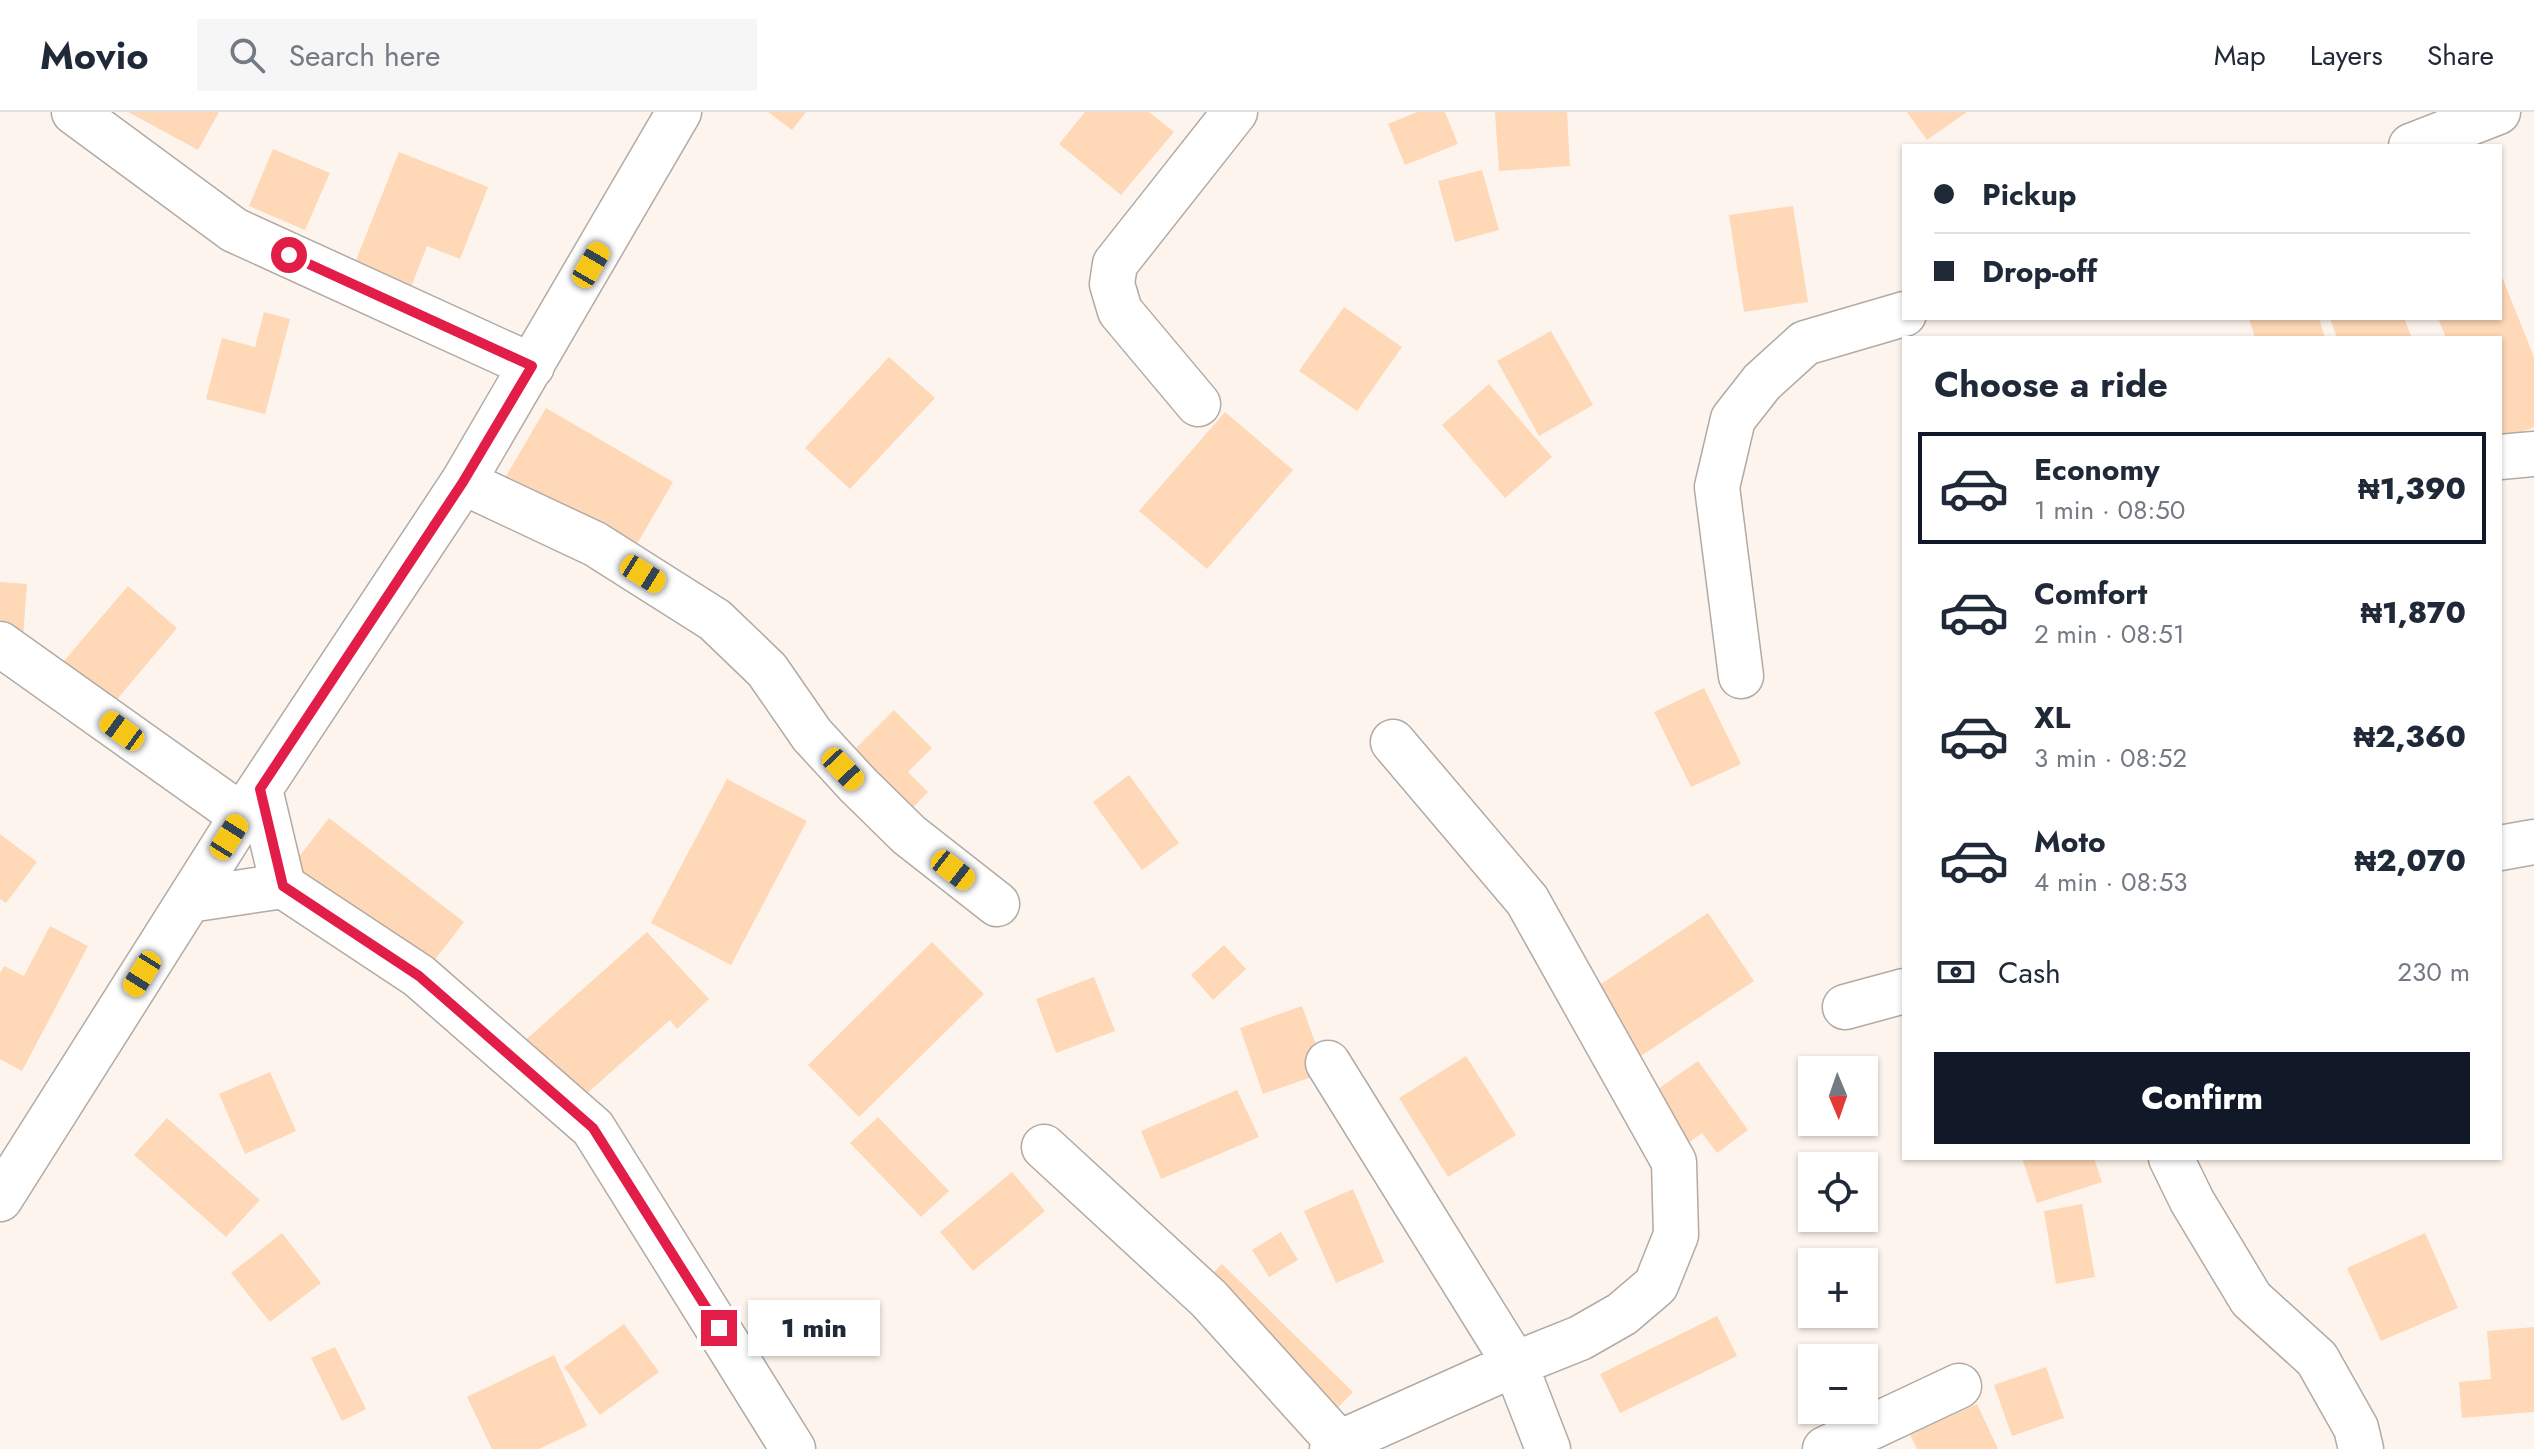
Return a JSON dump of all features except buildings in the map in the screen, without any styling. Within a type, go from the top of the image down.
[{"type":"street","points":[[74,112],[234,230],[532,366]]},
{"type":"street","points":[[0,1199],[251,803],[463,482],[679,112]]},
{"type":"street","points":[[1198,404],[1120,311],[1112,284],[1115,264],[1235,112]]},
{"type":"street","points":[[2416,144],[2498,112]]},
{"type":"street","points":[[1741,676],[1717,487],[1733,419],[1762,382],[1805,343],[1902,315]]},
{"type":"street","points":[[2502,457],[2534,454]]},
{"type":"street","points":[[463,482],[595,544],[715,620],[767,670],[812,735],[858,785],[909,835],[997,904]]},
{"type":"street","points":[[0,644],[251,803],[283,886],[419,976],[593,1128],[793,1449]]},
{"type":"street","points":[[1044,1147],[1209,1299],[1335,1446],[1515,1364],[1580,1338],[1611,1320],[1656,1285],[1676,1235],[1674,1162],[1527,900],[1393,742]]},
{"type":"street","points":[[2502,848],[2534,842]]},
{"type":"street","points":[[189,900],[283,886]]},
{"type":"street","points":[[1845,1007],[1902,992]]},
{"type":"street","points":[[1328,1063],[1515,1364],[1548,1449]]},
{"type":"street","points":[[2172,1160],[2192,1201],[2251,1299],[2317,1359],[2356,1428],[2361,1449]]},
{"type":"street","points":[[1825,1449],[1959,1386]]},
{"type":"route","points":[[289,255],[532,366],[463,482],[260,789],[283,886],[419,976],[593,1128],[719,1328]]}]
